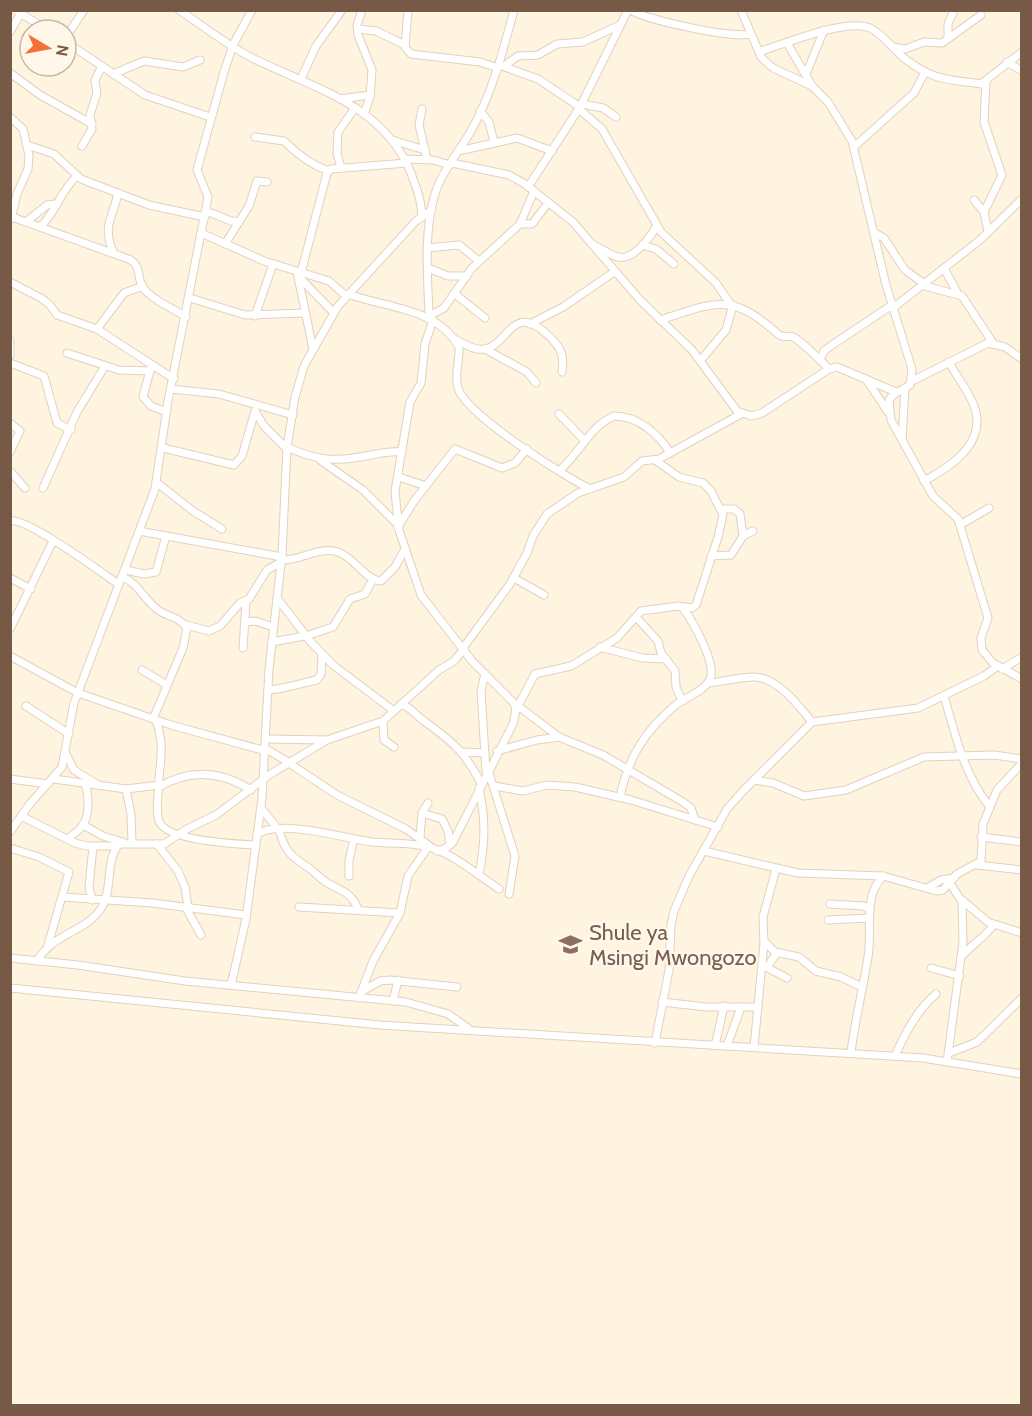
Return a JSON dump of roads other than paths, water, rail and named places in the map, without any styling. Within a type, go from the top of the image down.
[{"type":"street","points":[[179,10],[251,57],[301,79],[364,114],[392,140],[407,161],[420,191],[422,217]]},
{"type":"street","points":[[10,832],[62,767],[78,693],[156,482],[171,390],[205,215],[207,188],[198,176],[197,170],[210,117],[233,45],[252,10]]},
{"type":"street","points":[[301,79],[316,46],[342,10]]},
{"type":"street","points":[[362,10],[358,29],[372,70],[370,95],[364,114]]},
{"type":"street","points":[[405,45],[408,10]]},
{"type":"street","points":[[514,10],[501,67],[460,151],[438,186],[432,210],[427,248],[430,318],[421,382],[410,402],[402,452],[395,500],[398,526],[421,595],[485,674],[517,708],[560,737],[603,755],[688,805],[695,820]]},
{"type":"street","points":[[741,10],[759,52],[773,68],[812,86]]},
{"type":"street","points":[[948,37],[948,24],[954,10]]},
{"type":"street","points":[[430,318],[444,308],[479,261],[520,224],[531,189],[580,107],[620,26],[635,11],[729,34],[750,34]]},
{"type":"street","points":[[10,32],[18,12],[30,14]]},
{"type":"street","points":[[893,47],[905,48],[924,42],[937,44],[970,25],[981,15]]},
{"type":"street","points":[[501,67],[518,56],[538,55],[558,44],[584,42],[620,26]]},
{"type":"street","points":[[759,52],[824,30],[842,27],[870,28],[939,80],[986,82]]},
{"type":"street","points":[[358,29],[375,31],[405,45],[411,54],[480,62],[538,79],[580,107],[602,129],[657,226],[689,260],[716,283],[732,305],[726,330],[700,361]]},
{"type":"street","points":[[806,74],[824,30]]},
{"type":"street","points":[[787,44],[812,86],[828,102],[854,147],[893,307],[912,369],[912,381]]},
{"type":"street","points":[[78,48],[113,74],[157,101],[210,117]]},
{"type":"street","points":[[984,212],[1002,175],[984,122],[986,82],[1007,62],[1022,52]]},
{"type":"street","points":[[113,74],[140,62],[183,67],[200,60]]},
{"type":"street","points":[[1007,62],[1022,71]]},
{"type":"street","points":[[82,146],[90,135],[92,124],[90,115],[97,93],[95,81],[102,66]]},
{"type":"street","points":[[854,147],[914,93],[926,72]]},
{"type":"street","points":[[10,74],[39,95],[92,124]]},
{"type":"street","points":[[340,99],[370,95]]},
{"type":"street","points":[[580,107],[603,108],[616,117]]},
{"type":"street","points":[[341,168],[337,153],[338,132],[356,108]]},
{"type":"street","points":[[422,109],[419,120],[424,150],[428,159]]},
{"type":"street","points":[[480,111],[489,122],[494,142]]},
{"type":"street","points":[[10,117],[23,129],[27,145],[28,169],[14,194],[11,219],[102,248],[136,263],[143,286],[158,300],[186,317]]},
{"type":"street","points":[[255,137],[284,141],[314,166],[329,171],[428,159],[509,176],[531,189],[573,222],[614,272],[700,361],[741,414]]},
{"type":"street","points":[[460,151],[517,138],[552,151]]},
{"type":"street","points":[[392,140],[424,150]]},
{"type":"street","points":[[27,145],[54,154],[77,176],[149,205],[205,215],[214,213],[225,221],[239,222]]},
{"type":"street","points":[[460,151],[466,166]]},
{"type":"street","points":[[313,349],[299,274],[319,195],[329,171]]},
{"type":"street","points":[[40,228],[64,189],[77,176]]},
{"type":"street","points":[[225,244],[249,206],[254,184],[267,182]]},
{"type":"street","points":[[102,248],[118,193]]},
{"type":"street","points":[[820,360],[824,351],[832,345],[925,286],[988,232],[1022,199]]},
{"type":"street","points":[[974,200],[984,212],[988,232]]},
{"type":"street","points":[[520,224],[532,224],[548,203]]},
{"type":"street","points":[[26,222],[47,205],[55,204]]},
{"type":"street","points":[[231,985],[246,915],[261,808],[273,627],[281,560],[287,448],[294,415],[295,397],[313,349],[347,295],[422,217],[432,210]]},
{"type":"street","points":[[590,243],[621,258],[642,245],[657,226]]},
{"type":"street","points":[[107,232],[113,252]]},
{"type":"street","points":[[201,233],[299,274],[332,282],[347,295],[430,318],[454,339],[474,348],[484,349],[527,372],[536,383]]},
{"type":"street","points":[[875,233],[884,238],[905,270],[925,286],[958,294]]},
{"type":"street","points":[[427,248],[459,245],[479,261]]},
{"type":"street","points":[[642,245],[656,249],[674,264]]},
{"type":"street","points":[[255,316],[273,264]]},
{"type":"street","points":[[428,268],[449,276],[467,276]]},
{"type":"street","points":[[945,270],[958,294],[984,325],[993,343]]},
{"type":"street","points":[[531,324],[562,307],[614,272]]},
{"type":"street","points":[[299,274],[334,313]]},
{"type":"street","points":[[449,276],[457,292],[485,318]]},
{"type":"street","points":[[10,282],[50,304],[57,315],[96,329],[151,368],[174,379]]},
{"type":"street","points":[[96,329],[124,294],[143,286]]},
{"type":"street","points":[[190,298],[255,316],[305,314]]},
{"type":"street","points":[[660,320],[696,308],[732,305],[750,310],[779,335],[794,337],[829,369]]},
{"type":"street","points":[[484,349],[492,345],[510,328],[521,323],[531,324],[542,329],[561,349],[564,356],[562,372]]},
{"type":"street","points":[[454,339],[460,358],[456,379],[460,394],[485,420],[590,489]]},
{"type":"street","points":[[10,341],[13,345],[10,355]]},
{"type":"street","points":[[889,412],[890,400],[896,392],[905,388],[912,381],[981,345],[993,343],[1005,347],[1022,359]]},
{"type":"street","points":[[67,353],[105,366],[136,372],[151,368]]},
{"type":"street","points":[[924,481],[960,457],[975,434],[976,411],[949,362]]},
{"type":"street","points":[[10,363],[34,370],[44,376],[57,423],[70,430]]},
{"type":"street","points":[[43,489],[50,468],[77,412],[105,366]]},
{"type":"street","points":[[151,368],[143,397],[151,406],[167,412]]},
{"type":"street","points":[[83,825],[103,836],[129,842],[164,844],[216,815],[263,780],[327,740],[383,721],[439,670],[454,661],[514,578],[533,536],[547,514],[578,493],[624,477],[642,461],[655,460],[670,453],[741,414],[751,416],[762,413],[829,369],[843,368],[896,392]]},
{"type":"street","points":[[866,379],[889,412],[902,442],[924,481],[940,503],[958,519],[988,618],[980,644],[985,656],[1000,668],[1022,679]]},
{"type":"street","points":[[902,442],[905,388]]},
{"type":"street","points":[[171,390],[219,394],[253,407],[294,415]]},
{"type":"street","points":[[253,407],[264,426],[287,448],[317,459],[331,461],[382,452],[402,452]]},
{"type":"street","points":[[163,448],[234,465],[242,456],[253,407]]},
{"type":"street","points":[[559,414],[585,441]]},
{"type":"street","points":[[560,470],[604,420],[620,416],[646,427],[657,435],[670,453]]},
{"type":"street","points":[[10,423],[20,431],[10,452]]},
{"type":"street","points":[[398,526],[455,449],[502,468],[514,463],[527,449]]},
{"type":"street","points":[[317,459],[363,490],[398,526]]},
{"type":"street","points":[[450,846],[513,724],[517,708],[535,674],[571,666],[616,638],[641,611],[692,608],[696,605],[723,514],[711,491],[702,483],[679,477],[655,460]]},
{"type":"street","points":[[10,471],[25,488]]},
{"type":"street","points":[[399,477],[426,486]]},
{"type":"street","points":[[156,482],[193,511],[222,529]]},
{"type":"street","points":[[960,525],[989,508]]},
{"type":"street","points":[[721,509],[734,509],[740,514],[743,536]]},
{"type":"street","points":[[10,521],[21,522],[118,584]]},
{"type":"street","points":[[139,531],[281,560],[294,560],[327,550],[332,551],[351,558],[373,579],[385,579],[405,549]]},
{"type":"street","points":[[711,556],[731,555],[743,536],[753,531]]},
{"type":"street","points":[[124,573],[156,572],[166,536]]},
{"type":"street","points":[[10,629],[53,541]]},
{"type":"street","points":[[243,648],[246,602],[267,570],[281,560]]},
{"type":"street","points":[[124,573],[158,610],[186,625],[204,630],[214,630],[240,603],[246,602]]},
{"type":"street","points":[[10,578],[31,589]]},
{"type":"street","points":[[514,578],[544,595]]},
{"type":"street","points":[[272,642],[306,636],[333,627],[350,599],[366,594],[373,579]]},
{"type":"street","points":[[277,598],[322,655],[338,670],[353,678],[394,711]]},
{"type":"street","points":[[682,607],[690,616],[705,649],[711,667],[708,683]]},
{"type":"street","points":[[636,617],[658,641],[661,653],[675,671],[676,687],[682,701]]},
{"type":"street","points":[[245,622],[255,621],[273,627]]},
{"type":"street","points":[[186,625],[186,641],[155,719],[163,750],[159,786],[159,819],[165,830],[179,834],[256,845]]},
{"type":"street","points":[[600,646],[642,658],[666,659]]},
{"type":"street","points":[[268,690],[288,689],[302,682],[317,680],[321,674],[322,655]]},
{"type":"street","points":[[10,656],[78,693],[155,719],[266,750],[290,763],[337,795],[420,837],[433,849],[499,889]]},
{"type":"street","points":[[655,1043],[669,970],[674,911],[728,809],[754,780],[812,722],[918,708],[1022,657]]},
{"type":"street","points":[[142,670],[167,685]]},
{"type":"street","points":[[485,674],[481,691],[487,772],[494,786],[516,856],[509,894]]},
{"type":"street","points":[[620,797],[625,769],[633,754],[647,736],[682,701],[708,683],[751,677],[763,679],[787,695],[812,722]]},
{"type":"street","points":[[944,696],[963,755],[981,796],[990,807]]},
{"type":"street","points":[[401,704],[446,735],[462,752],[480,786],[486,838],[479,875]]},
{"type":"street","points":[[26,706],[69,734]]},
{"type":"street","points":[[383,721],[384,740],[394,747]]},
{"type":"street","points":[[462,752],[485,754],[537,740],[560,737]]},
{"type":"street","points":[[267,739],[327,740]]},
{"type":"street","points":[[66,754],[75,770],[99,785]]},
{"type":"street","points":[[704,851],[798,873],[883,876],[943,890],[952,880],[981,861],[982,824],[997,790],[1022,761],[994,754],[924,758],[846,790],[812,795],[796,794],[765,781],[754,780]]},
{"type":"street","points":[[10,779],[126,789],[159,786],[178,777],[200,772],[232,778],[251,790]]},
{"type":"street","points":[[68,839],[83,825],[89,795],[85,784]]},
{"type":"street","points":[[494,786],[523,791],[547,784],[575,787],[620,797],[718,827]]},
{"type":"street","points":[[126,789],[131,814],[129,842]]},
{"type":"street","points":[[420,837],[422,813],[428,803]]},
{"type":"street","points":[[261,808],[278,829],[287,853],[323,881],[347,892],[355,900],[358,909]]},
{"type":"street","points":[[422,813],[442,819],[448,831],[450,846]]},
{"type":"street","points":[[21,816],[68,839],[93,846],[116,846],[129,842]]},
{"type":"street","points":[[257,834],[278,829],[354,839],[404,842],[433,849],[450,846]]},
{"type":"street","points":[[981,837],[1022,842]]},
{"type":"street","points":[[349,876],[349,860],[354,839]]},
{"type":"street","points":[[157,844],[178,871],[185,887],[187,908],[201,935]]},
{"type":"street","points":[[92,900],[89,887],[93,846]]},
{"type":"street","points":[[48,945],[88,921],[100,909],[116,846]]},
{"type":"street","points":[[10,848],[64,868],[69,872],[69,879],[56,911],[48,945],[37,961]]},
{"type":"street","points":[[360,995],[367,974],[400,913],[408,876],[433,849]]},
{"type":"street","points":[[977,865],[1022,870]]},
{"type":"street","points":[[754,1047],[764,966],[764,908],[776,869]]},
{"type":"street","points":[[851,1052],[869,953],[871,900],[883,876]]},
{"type":"street","points":[[947,1062],[962,956],[961,899],[952,880]]},
{"type":"street","points":[[63,897],[246,915]]},
{"type":"street","points":[[856,906],[864,899],[871,900]]},
{"type":"street","points":[[961,899],[993,925],[1022,933]]},
{"type":"street","points":[[830,904],[864,906],[870,914]]},
{"type":"street","points":[[300,907],[400,913]]},
{"type":"street","points":[[828,920],[870,914]]},
{"type":"street","points":[[962,956],[981,936],[990,931],[993,925]]},
{"type":"street","points":[[764,941],[777,953],[799,957],[816,971],[841,976],[862,987]]},
{"type":"street","points":[[764,966],[777,953]]},
{"type":"street","points":[[10,958],[231,985],[360,995],[427,1006],[448,1014],[470,1030]]},
{"type":"street","points":[[764,966],[787,978]]},
{"type":"street","points":[[931,968],[960,976]]},
{"type":"street","points":[[367,974],[387,980],[457,987]]},
{"type":"street","points":[[360,995],[380,981],[387,980]]},
{"type":"street","points":[[393,1001],[398,981]]},
{"type":"street","points":[[10,988],[298,1018],[655,1043],[851,1052],[947,1062],[1022,1074]]},
{"type":"street","points":[[895,1056],[908,1029],[923,1006],[936,994]]},
{"type":"street","points":[[950,1053],[977,1042],[1022,998]]},
{"type":"street","points":[[662,1002],[758,1007]]},
{"type":"street","points":[[715,1046],[724,1006]]},
{"type":"street","points":[[727,1046],[741,1007]]},
{"type":"place","name":"Shule ya Msingi Mwongozo","points":[[571,945]]}]
